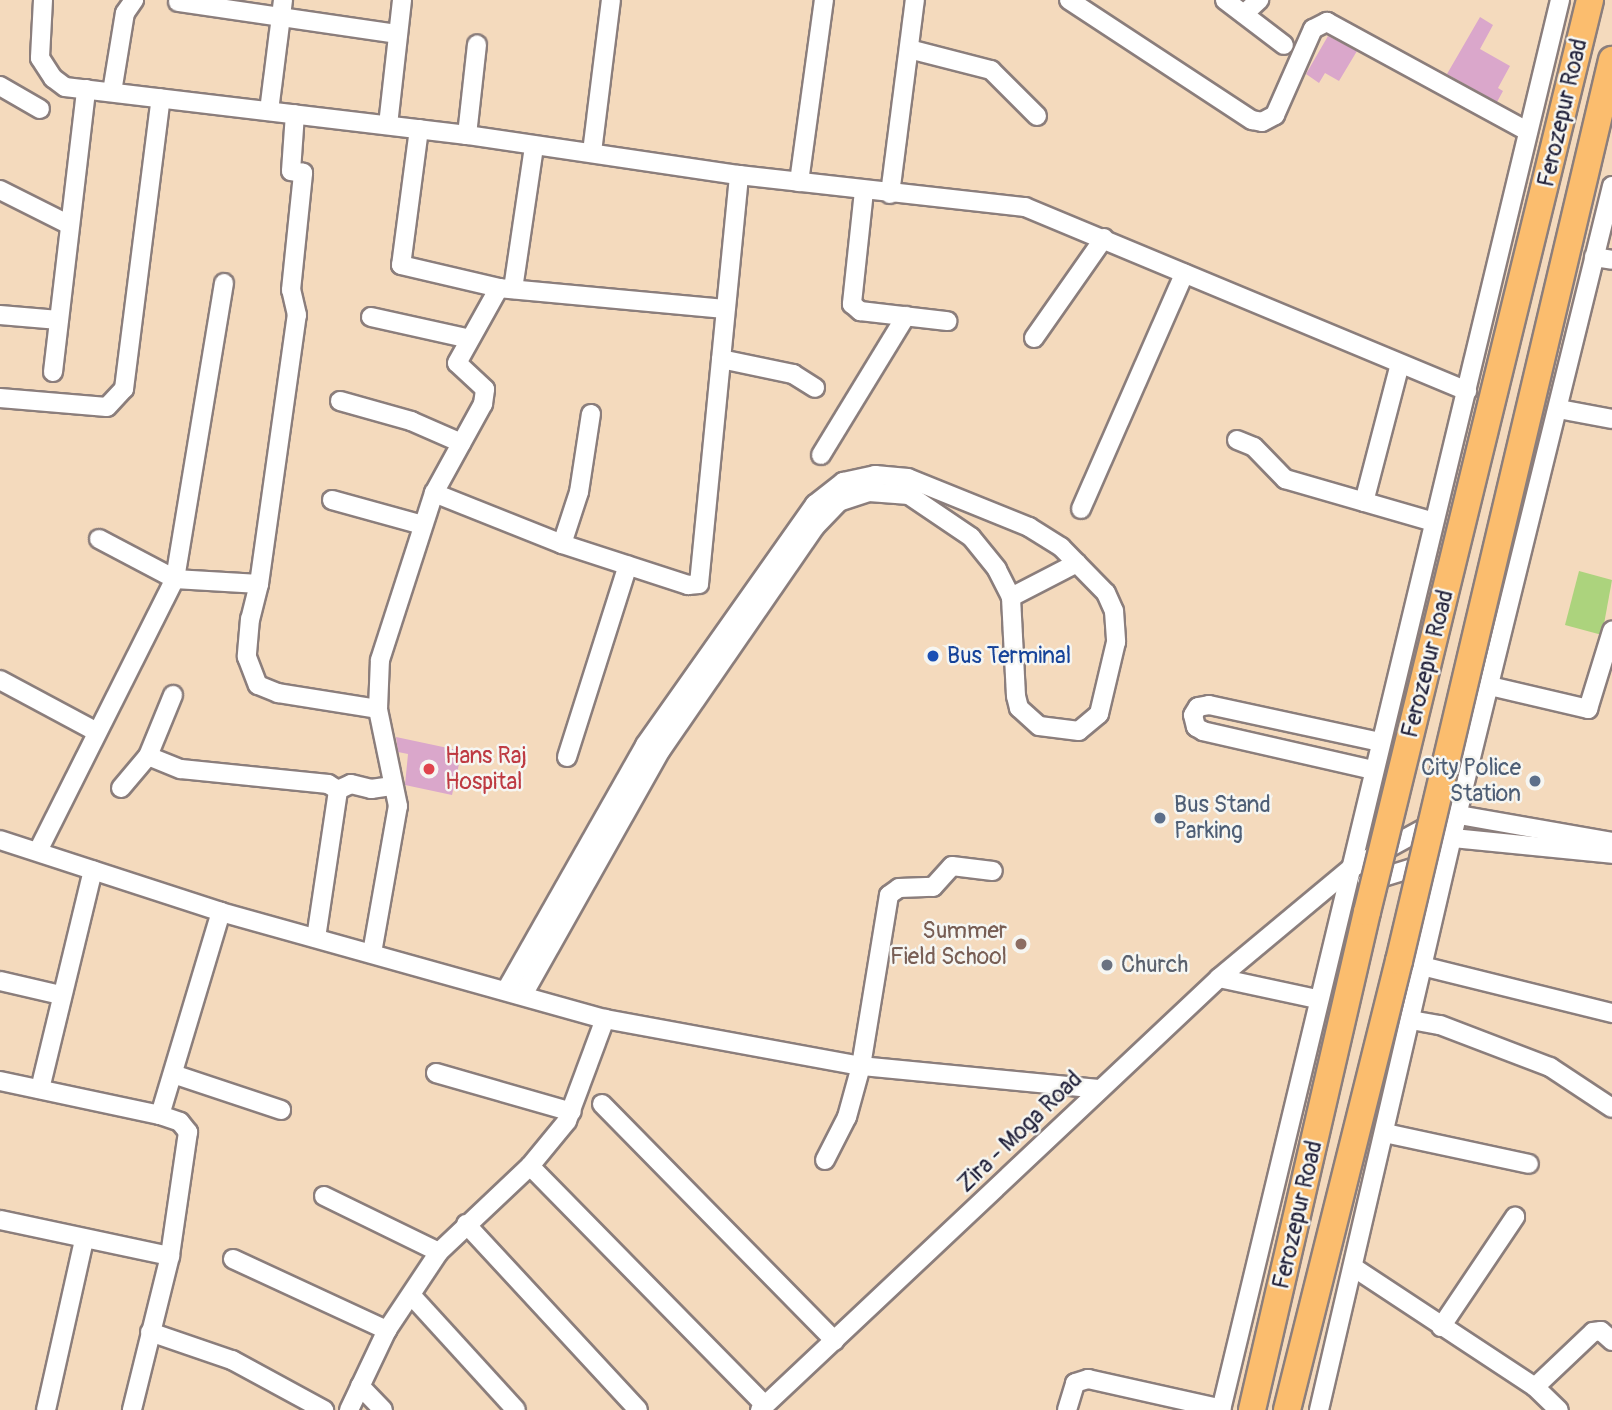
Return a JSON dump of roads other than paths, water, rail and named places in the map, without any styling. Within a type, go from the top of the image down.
[{"type":"highway","name":"Ferozepur Road","points":[[1252,1410],[1367,912],[1590,0]]},
{"type":"highway","name":"Ferozepur Road","points":[[1287,1410],[1399,961],[1612,60]]},
{"type":"street","points":[[43,0],[38,50],[42,65],[58,84],[467,135],[864,191],[1025,207],[1467,391]]},
{"type":"street","points":[[112,92],[125,13],[134,0]]},
{"type":"street","points":[[388,125],[402,0]]},
{"type":"street","points":[[593,152],[611,0]]},
{"type":"street","points":[[799,182],[824,0]]},
{"type":"street","points":[[890,194],[915,0]]},
{"type":"street","points":[[1069,0],[1252,120],[1262,122],[1275,116],[1313,29],[1327,22],[1525,130]]},
{"type":"street","points":[[1225,0],[1284,44]]},
{"type":"street","points":[[1244,15],[1259,0]]},
{"type":"street","points":[[1067,1410],[1075,1383],[1088,1379],[1222,1410],[1317,999],[1467,391],[1525,130],[1560,0]]},
{"type":"street","points":[[178,2],[282,9],[398,34]]},
{"type":"street","points":[[269,111],[282,9]]},
{"type":"street","points":[[467,135],[477,45]]},
{"type":"street","points":[[909,49],[991,70],[1037,116]]},
{"type":"street","points":[[0,86],[40,109]]},
{"type":"street","points":[[53,372],[86,89]]},
{"type":"street","points":[[0,398],[107,407],[124,389],[161,98]]},
{"type":"street","points":[[295,114],[291,171],[303,173],[291,290],[297,315],[259,584],[250,619],[247,657],[258,685],[278,693],[378,709]]},
{"type":"street","points":[[419,129],[401,265],[506,288],[724,309]]},
{"type":"street","points":[[372,953],[398,806],[378,709],[380,660],[434,494],[485,396],[481,383],[458,368],[470,339],[506,288],[534,146]]},
{"type":"street","points":[[434,494],[562,544],[688,585],[701,580],[724,309],[739,175]]},
{"type":"street","points":[[1319,1410],[1411,1020],[1426,967],[1453,838],[1490,686],[1559,409],[1603,259],[1612,186]]},
{"type":"street","points":[[0,190],[70,225]]},
{"type":"street","points":[[864,191],[852,304],[860,311],[947,321]]},
{"type":"street","points":[[1034,338],[1104,238]]},
{"type":"street","points":[[1081,509],[1184,274]]},
{"type":"street","points":[[38,851],[175,579],[224,284]]},
{"type":"street","points":[[0,315],[59,320]]},
{"type":"street","points":[[821,456],[906,316]]},
{"type":"street","points":[[371,317],[470,339]]},
{"type":"street","points":[[721,359],[793,374],[815,388]]},
{"type":"street","points":[[1364,502],[1400,364]]},
{"type":"street","points":[[340,401],[411,421],[461,443]]},
{"type":"street","points":[[1559,409],[1612,419]]},
{"type":"street","points":[[562,544],[579,492],[591,414]]},
{"type":"street","points":[[1237,440],[1254,447],[1285,479],[1434,522]]},
{"type":"street","points":[[860,477],[908,478],[1029,527],[1077,563],[1106,593],[1117,625],[1106,694],[1088,726],[1069,733],[1039,726],[1019,708],[1011,597],[996,569],[971,537],[923,501],[896,492],[869,492],[839,502],[815,527],[661,750],[515,992],[645,745],[815,504],[828,493],[860,477]]},
{"type":"street","points":[[332,499],[423,525]]},
{"type":"street","points":[[99,539],[175,579],[259,584]]},
{"type":"street","points":[[1011,597],[1077,563]]},
{"type":"street","points":[[567,757],[628,565]]},
{"type":"street","points":[[1490,686],[1588,709],[1612,631]]},
{"type":"street","points":[[0,680],[97,732]]},
{"type":"street","points":[[121,788],[148,756],[173,695]]},
{"type":"street","points":[[1373,770],[1203,731],[1196,727],[1193,715],[1198,707],[1209,705],[1380,742]]},
{"type":"street","points":[[148,756],[181,769],[328,784],[338,790]]},
{"type":"street","points":[[338,790],[351,784],[371,789],[393,786]]},
{"type":"street","points":[[316,938],[338,790]]},
{"type":"street","points":[[1459,815],[1612,842]]},
{"type":"street","name":"Zira - Moga Road","points":[[763,1408],[1219,978],[1350,869],[1434,823],[1459,815]]},
{"type":"street","points":[[1453,838],[1612,854]]},
{"type":"street","name":"Zira - Moga Road","points":[[1320,896],[1419,866],[1453,838]]},
{"type":"street","points":[[0,840],[221,912],[605,1019],[861,1066],[1100,1089]]},
{"type":"street","points":[[825,1160],[847,1117],[861,1066],[889,895],[899,888],[933,887],[952,866],[993,871]]},
{"type":"street","points":[[40,1090],[60,995],[93,870]]},
{"type":"street","points":[[160,1115],[221,912]]},
{"type":"street","points":[[1426,967],[1612,1013]]},
{"type":"street","points":[[1219,978],[1317,999]]},
{"type":"street","points":[[0,981],[60,995]]},
{"type":"street","points":[[349,1410],[387,1330],[439,1252],[530,1166],[572,1112],[605,1019]]},
{"type":"street","points":[[1411,1020],[1440,1026],[1550,1067],[1612,1108]]},
{"type":"street","points":[[436,1073],[572,1112]]},
{"type":"street","points":[[173,1074],[281,1110]]},
{"type":"street","points":[[0,1082],[160,1115],[180,1122],[188,1138],[170,1255],[132,1410]]},
{"type":"street","points":[[602,1104],[835,1341]]},
{"type":"street","points":[[1385,1133],[1530,1164]]},
{"type":"street","points":[[530,1166],[763,1408]]},
{"type":"street","points":[[324,1196],[439,1252]]},
{"type":"street","points":[[1441,1328],[1515,1217]]},
{"type":"street","points":[[0,1220],[84,1240],[170,1255]]},
{"type":"street","points":[[467,1224],[638,1410]]},
{"type":"street","points":[[46,1410],[84,1240]]},
{"type":"street","points":[[233,1259],[387,1330]]},
{"type":"street","points":[[1353,1267],[1441,1328],[1535,1387],[1559,1410]]},
{"type":"street","points":[[412,1296],[516,1410]]},
{"type":"street","points":[[1535,1387],[1593,1332],[1601,1331],[1612,1341]]},
{"type":"street","points":[[150,1332],[232,1360],[324,1410]]},
{"type":"street","points":[[360,1386],[383,1410]]},
{"type":"place","name":"Bus Terminal","points":[[933,656]]},
{"type":"place","name":"Hans Raj Hospital","points":[[429,769]]},
{"type":"place","name":"City Police Station","points":[[1535,781]]},
{"type":"place","name":"Bus Stand Parking","points":[[1160,818]]},
{"type":"place","name":"Summer Field School","points":[[1021,944]]},
{"type":"place","name":"Church","points":[[1107,965]]}]
